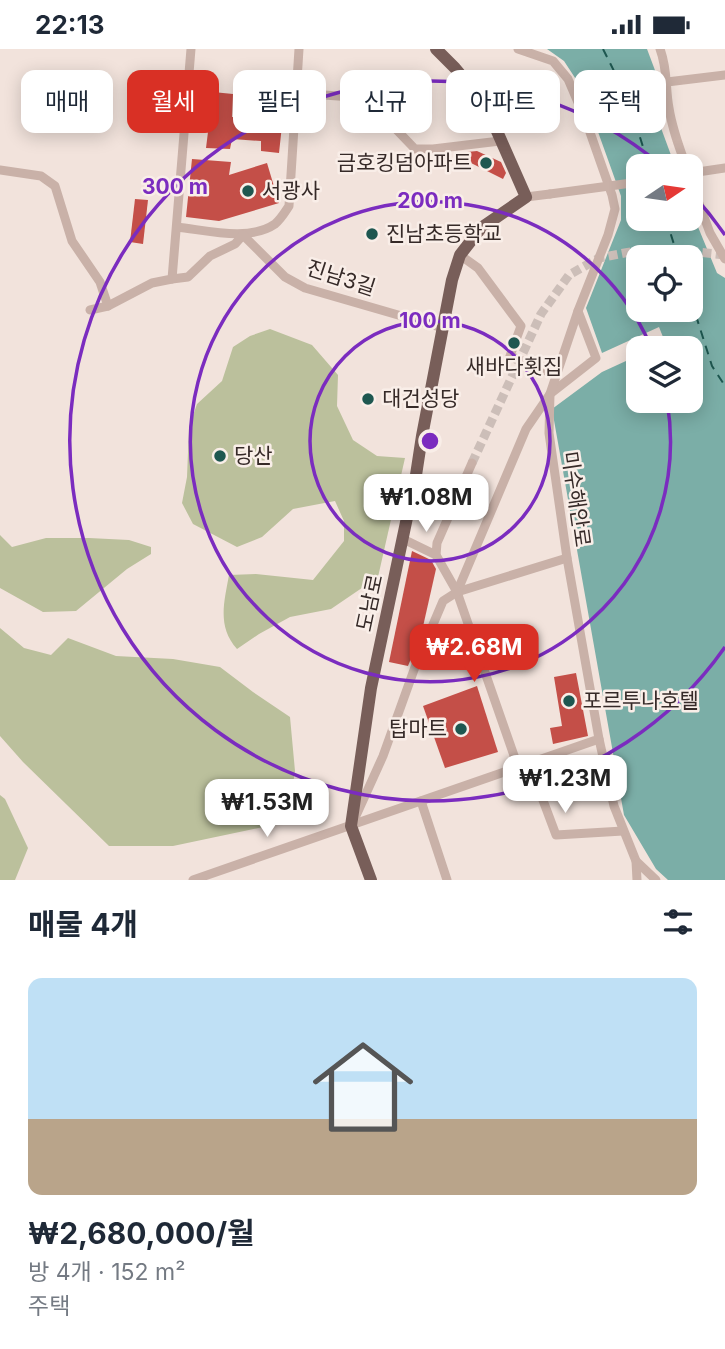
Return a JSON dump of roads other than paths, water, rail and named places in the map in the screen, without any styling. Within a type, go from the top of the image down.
[{"type":"main road","points":[[436,49],[485,104],[526,197]]},
{"type":"main road","name":"도남로","points":[[372,880],[351,826],[372,688],[416,475],[452,280],[460,255],[481,228],[526,197]]},
{"type":"street","points":[[173,279],[191,49]]},
{"type":"street","points":[[298,70],[299,49]]},
{"type":"street","name":"미수해안로","points":[[518,49],[553,61],[568,79],[586,121],[615,209],[550,394],[549,433],[567,558],[599,740],[614,806],[636,861]]},
{"type":"street","points":[[660,49],[666,71],[671,118],[682,154]]},
{"type":"street","points":[[667,82],[725,75]]},
{"type":"street","points":[[326,95],[352,97],[390,123],[415,149],[500,141]]},
{"type":"street","points":[[177,227],[243,235],[274,225],[289,206],[294,133]]},
{"type":"street","points":[[704,171],[725,168]]},
{"type":"street","points":[[0,170],[41,176],[55,186],[72,241],[100,282],[108,306]]},
{"type":"street","points":[[526,197],[626,184]]},
{"type":"street","points":[[704,217],[725,259]]},
{"type":"street","points":[[90,310],[108,306],[152,283],[188,277],[210,256],[235,244],[243,235]]},
{"type":"street","name":"진남3길","points":[[243,235],[285,277],[305,288],[443,328]]},
{"type":"street","points":[[460,255],[478,268],[521,326],[510,356],[556,375]]},
{"type":"street","points":[[457,592],[526,429],[550,394],[596,358],[578,311]]},
{"type":"street","points":[[472,463],[437,543],[436,555],[457,592],[518,767]]},
{"type":"street","points":[[403,539],[436,555]]},
{"type":"street","points":[[351,826],[383,755],[415,667],[443,601],[457,592],[567,558]]},
{"type":"street","points":[[193,880],[599,740]]},
{"type":"street","points":[[529,763],[556,835],[623,831]]},
{"type":"street","points":[[421,801],[447,880]]},
{"type":"street","points":[[636,861],[637,880]]},
{"type":"street","points":[[636,861],[656,880]]},
{"type":"water","points":[[547,49],[647,49],[655,70],[574,70],[574,76],[564,61]]},
{"type":"water","points":[[598,133],[663,133],[671,154],[626,154],[626,231],[700,231],[717,273],[725,278],[725,880],[668,880],[656,869],[624,815],[552,409],[602,372],[626,361],[626,413],[703,413],[703,336],[663,336],[659,327],[639,336],[626,336],[626,342],[602,353],[586,308],[621,220],[621,196]]},
{"type":"tunnel","points":[[472,463],[541,314],[569,275],[599,258],[640,250],[678,250],[725,255]]},
{"type":"place","name":"금호킹덤아파트","points":[[486,163]]},
{"type":"place","name":"서광사","points":[[248,191]]},
{"type":"place","name":"진남초등학교","points":[[372,234]]},
{"type":"place","name":"새바다횟집","points":[[514,343]]},
{"type":"place","name":"대건성당","points":[[368,399]]},
{"type":"place","name":"당산","points":[[220,456]]},
{"type":"place","name":"포르투나호텔","points":[[569,701]]},
{"type":"place","name":"탑마트","points":[[461,729]]}]
